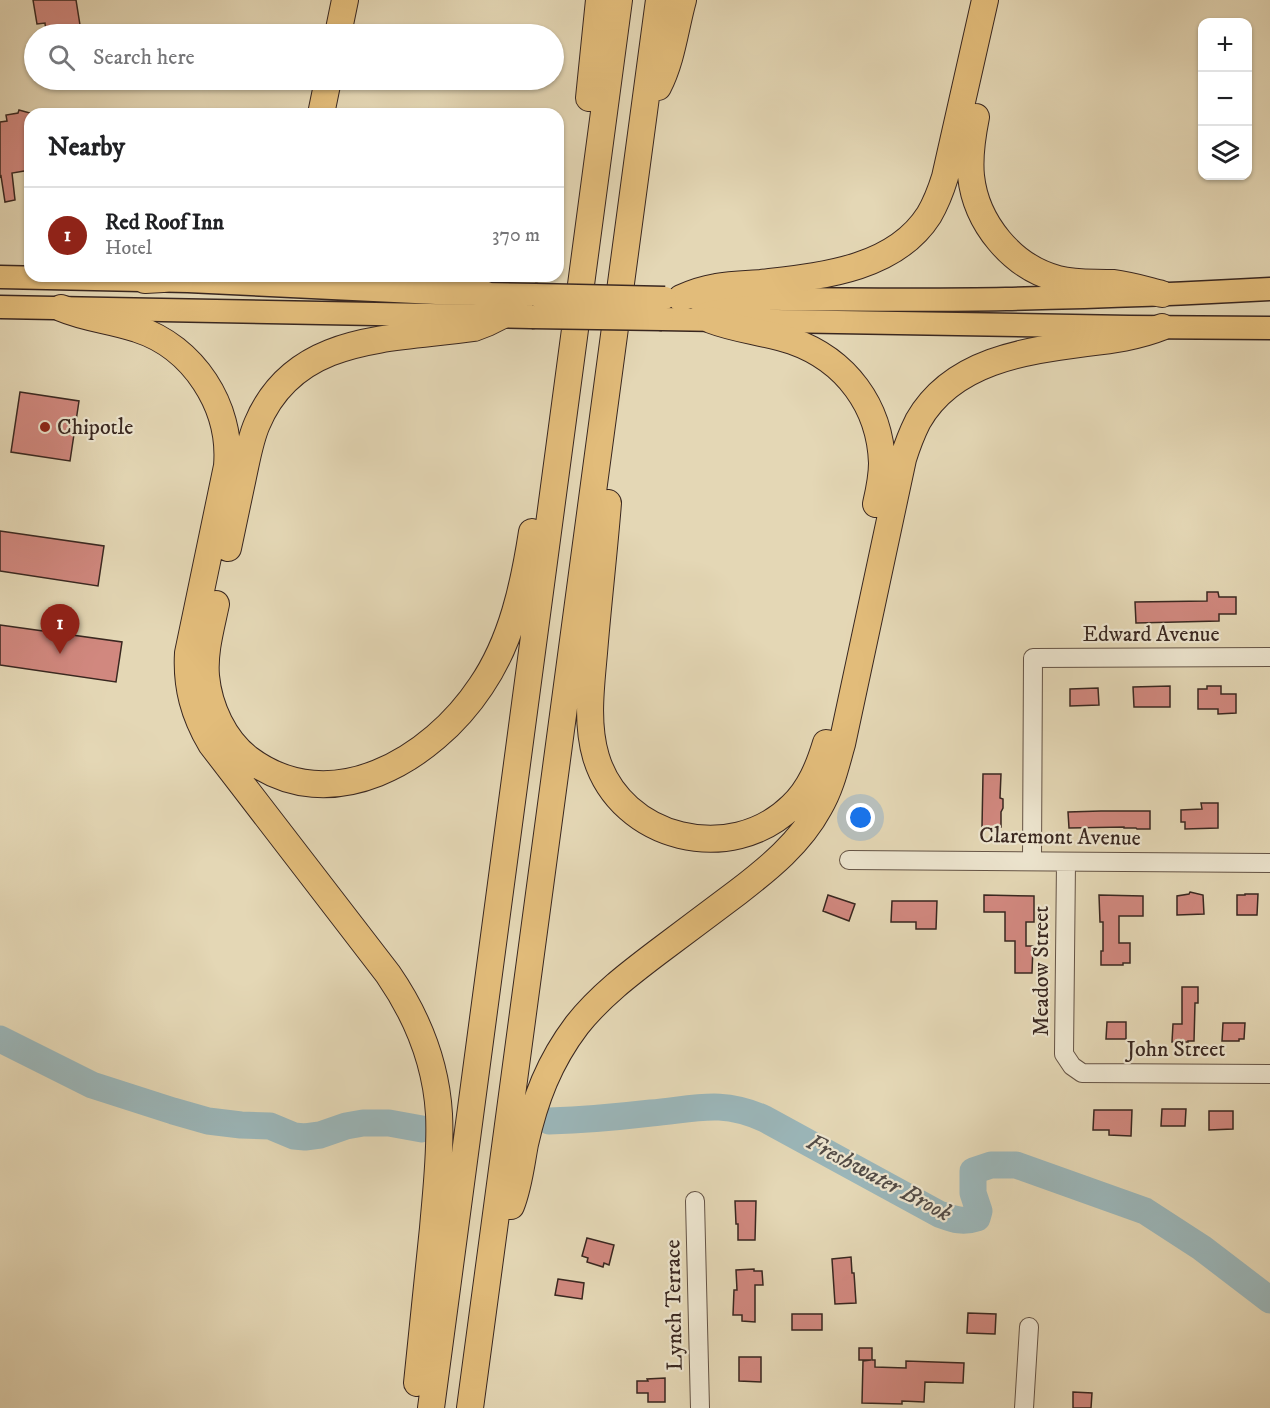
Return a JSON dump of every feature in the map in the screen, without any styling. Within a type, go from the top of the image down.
[{"type":"highway","points":[[322,24],[327,0]]},
{"type":"highway","points":[[340,24],[345,0]]},
{"type":"highway","points":[[591,204],[582,158],[599,0]]},
{"type":"highway","points":[[431,1408],[619,0]]},
{"type":"highway","points":[[470,1408],[659,0]]},
{"type":"highway","points":[[645,104],[658,87],[665,71],[683,0]]},
{"type":"highway","points":[[669,305],[716,286],[807,276],[853,267],[875,260],[911,236],[929,214],[945,177],[985,0]]},
{"type":"highway","points":[[1001,0],[971,148],[970,164],[973,187],[984,218],[1005,248],[1021,262],[1038,272],[1067,281],[1124,285],[1162,294]]},
{"type":"highway","points":[[304,108],[308,90]]},
{"type":"highway","points":[[322,108],[326,90]]},
{"type":"highway","points":[[448,282],[484,294]]},
{"type":"highway","points":[[61,308],[85,317],[135,328],[168,344],[199,373],[221,414],[228,451],[227,466],[188,653],[188,682],[199,721],[216,750],[388,975],[407,1005],[429,1058],[437,1094],[439,1141],[417,1408]]},
{"type":"highway","points":[[501,316],[474,328],[385,338],[328,353],[309,362],[294,373],[266,407],[256,425],[248,454],[206,661],[207,686],[213,707],[222,727],[235,746],[258,765],[275,775],[298,782],[330,784],[363,778],[390,769],[412,756],[437,736],[473,698],[489,675],[502,647],[523,579],[539,494],[559,453]]},
{"type":"highway","points":[[602,429],[610,474],[590,699],[591,732],[597,760],[608,784],[622,802],[638,816],[662,830],[710,839],[734,837],[759,829],[784,814],[800,798],[812,780],[823,753],[880,490],[881,453],[876,427],[866,402],[851,380],[833,363],[815,351],[793,342],[711,320]]},
{"type":"highway","points":[[492,1241],[505,1221],[514,1199],[539,1092],[552,1063],[569,1036],[592,1008],[619,983],[775,862],[801,835],[820,807],[832,779],[842,744],[902,465],[915,427],[930,403],[956,379],[994,361],[1044,350],[1134,337],[1162,327]]},
{"type":"main road","points":[[0,277],[24,277]]},
{"type":"main road","points":[[193,282],[484,294],[534,306],[972,300],[1162,294],[1259,290],[1270,282]]},
{"type":"main road","points":[[669,305],[711,320],[1270,328]]},
{"type":"main road","points":[[0,307],[501,316],[534,306]]},
{"type":"street","name":"Edward Avenue","points":[[1032,861],[1033,658],[1270,657]]},
{"type":"street","name":"Claremont Avenue","points":[[849,860],[1270,862]]},
{"type":"street","name":"Meadow Street","points":[[1066,862],[1064,1054],[1072,1066],[1082,1073]]},
{"type":"street","name":"John Street","points":[[1082,1073],[1270,1074]]},
{"type":"street","name":"Lynch Terrace","points":[[696,1201],[700,1408]]},
{"type":"street","points":[[1024,1408],[1029,1328]]},
{"type":"building","points":[[33,0],[76,0],[80,24],[37,24]]},
{"type":"building","points":[[19,110],[24,111],[24,171],[12,173],[15,200],[5,202],[0,177],[0,122],[7,121],[6,115],[18,113]]},
{"type":"building","name":"Chipotle","points":[[20,392],[79,401],[70,461],[11,452]]},
{"type":"building","points":[[0,531],[104,546],[98,586],[0,571]]},
{"type":"building","points":[[1207,592],[1218,592],[1219,597],[1236,597],[1236,614],[1219,614],[1219,621],[1136,623],[1135,602],[1207,601]]},
{"type":"building","points":[[0,625],[122,642],[116,682],[0,665]]},
{"type":"building","points":[[1170,686],[1170,707],[1134,707],[1133,687]]},
{"type":"building","points":[[1207,686],[1221,686],[1221,694],[1236,694],[1236,713],[1218,714],[1218,709],[1198,709],[1198,689],[1207,689]]},
{"type":"building","points":[[1098,688],[1099,705],[1070,706],[1070,689]]},
{"type":"building","points":[[983,774],[1001,774],[1000,798],[1003,799],[1003,808],[1001,827],[982,827]]},
{"type":"building","points":[[1201,803],[1218,803],[1218,828],[1185,829],[1185,822],[1181,822],[1181,810],[1202,809]]},
{"type":"building","points":[[1150,811],[1150,829],[1069,828],[1068,812]]},
{"type":"building","points":[[1190,892],[1203,895],[1204,914],[1177,915],[1177,896]]},
{"type":"building","points":[[1258,894],[1257,915],[1237,915],[1237,895]]},
{"type":"building","points":[[828,895],[855,904],[849,921],[823,911]]},
{"type":"building","points":[[984,895],[1034,896],[1034,922],[1026,922],[1026,946],[1033,946],[1032,973],[1015,973],[1015,941],[1005,941],[1005,912],[984,912]]},
{"type":"building","points":[[1099,895],[1143,896],[1143,916],[1119,916],[1119,943],[1130,943],[1130,963],[1101,965],[1103,922],[1100,922]]},
{"type":"building","points":[[892,901],[937,901],[936,929],[916,929],[916,922],[891,922]]},
{"type":"building","points":[[1182,987],[1198,987],[1198,1003],[1195,1003],[1194,1041],[1172,1042],[1173,1024],[1182,1024]]},
{"type":"building","points":[[1107,1022],[1126,1022],[1126,1039],[1106,1039]]},
{"type":"building","points":[[1223,1023],[1245,1023],[1244,1039],[1222,1041]]},
{"type":"building","points":[[1162,1109],[1186,1109],[1185,1126],[1161,1126]]},
{"type":"building","points":[[1094,1110],[1132,1110],[1131,1136],[1109,1135],[1109,1130],[1093,1130]]},
{"type":"building","points":[[1209,1111],[1233,1111],[1233,1129],[1209,1130]]},
{"type":"building","points":[[735,1201],[756,1201],[755,1240],[738,1240]]},
{"type":"building","points":[[587,1238],[614,1245],[609,1265],[604,1263],[603,1267],[587,1262],[588,1258],[582,1256]]},
{"type":"building","points":[[851,1257],[856,1303],[835,1304],[832,1259]]},
{"type":"building","points":[[754,1269],[754,1271],[762,1271],[763,1285],[755,1285],[755,1322],[742,1321],[742,1315],[733,1315],[734,1290],[737,1290],[736,1270]]},
{"type":"building","points":[[558,1279],[584,1283],[582,1299],[555,1295]]},
{"type":"building","points":[[968,1313],[996,1314],[995,1334],[967,1333]]},
{"type":"building","points":[[792,1314],[822,1314],[822,1330],[792,1330]]},
{"type":"building","points":[[859,1348],[872,1348],[872,1360],[875,1360],[875,1367],[906,1368],[906,1361],[964,1363],[963,1383],[925,1382],[924,1402],[862,1403],[863,1361],[871,1360],[859,1360]]},
{"type":"building","points":[[739,1357],[761,1357],[761,1382],[739,1381]]},
{"type":"building","points":[[665,1378],[665,1402],[648,1402],[648,1393],[637,1393],[637,1381]]},
{"type":"building","points":[[1073,1392],[1092,1393],[1091,1408],[1073,1408]]},
{"type":"waterway","name":"Freshwater Brook","points":[[0,1039],[92,1085],[208,1121],[270,1126],[294,1136],[305,1137],[363,1123],[389,1123],[422,1129]]},
{"type":"waterway","name":"Freshwater Brook","points":[[549,1121],[708,1107],[735,1109],[765,1119],[939,1214],[962,1220],[977,1218],[979,1211],[973,1193],[973,1171],[991,1165],[1016,1165],[1145,1211],[1202,1248],[1270,1300]]},
{"type":"place","name":"Chipotle","points":[[45,427]]},
{"type":"place","name":"Red Roof Inn","points":[[60,654]]}]
